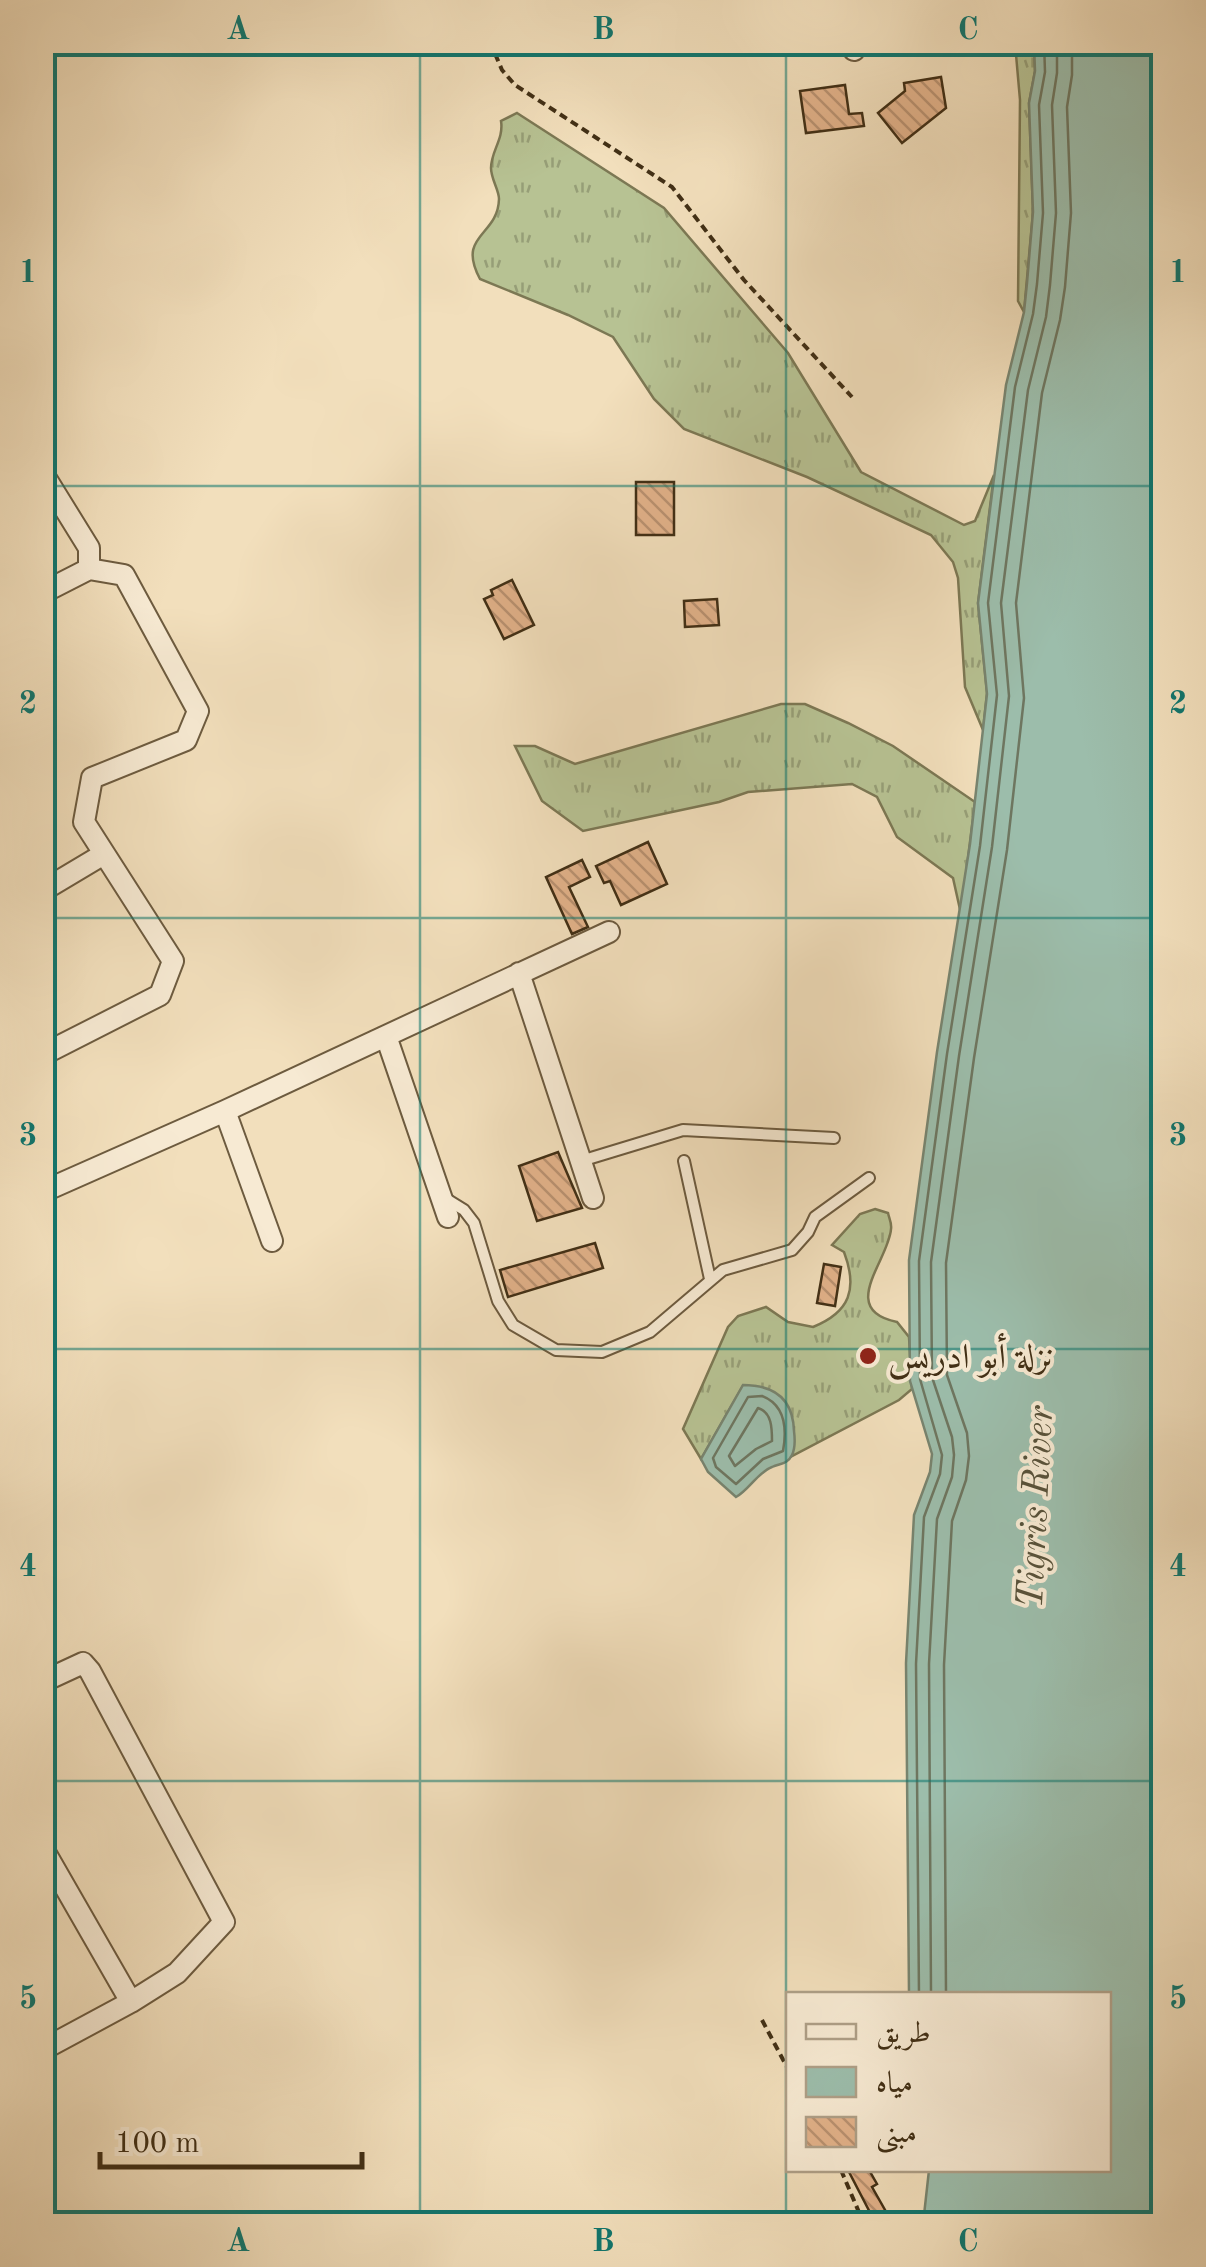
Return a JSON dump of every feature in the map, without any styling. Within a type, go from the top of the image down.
[{"type":"street","points":[[42,472],[89,548],[89,568]]},
{"type":"street","points":[[42,592],[89,568],[124,575],[198,711],[186,740],[92,778],[84,822],[173,961],[160,995],[42,1055]]},
{"type":"street","points":[[42,891],[104,854]]},
{"type":"street","points":[[42,1192],[225,1112],[609,932]]},
{"type":"street","points":[[519,974],[593,1198]]},
{"type":"street","points":[[386,1036],[448,1217]]},
{"type":"street","points":[[225,1112],[272,1241]]},
{"type":"street","points":[[42,1682],[83,1662],[90,1671],[224,1922],[177,1973],[42,2050]]},
{"type":"street","points":[[42,1847],[131,2002]]},
{"type":"lane","points":[[581,1161],[683,1130],[834,1138]]},
{"type":"lane","points":[[684,1161],[710,1279]]},
{"type":"lane","points":[[440,1196],[464,1210],[474,1223],[498,1301],[512,1325],[556,1350],[602,1352],[650,1332],[710,1279],[740,1264],[792,1250],[815,1217],[869,1178]]},
{"type":"path","points":[[490,42],[502,70],[515,85],[672,186],[744,280],[852,397]]},
{"type":"path","points":[[762,2020],[786,2066]]},
{"type":"path","points":[[842,2172],[864,2224]]},
{"type":"green space","points":[[1015,43],[1034,43],[1035,71],[1029,103],[1033,212],[1024,312],[1018,301],[1020,100]]},
{"type":"green space","points":[[517,113],[664,208],[788,353],[861,472],[964,525],[975,521],[994,475],[978,603],[987,693],[983,730],[965,687],[958,578],[953,562],[931,535],[807,477],[684,429],[654,399],[613,337],[480,279],[473,253],[497,212],[499,199],[491,172],[501,121]]},
{"type":"green space","points":[[781,704],[805,704],[848,723],[893,746],[975,802],[961,914],[953,878],[897,837],[877,797],[852,784],[748,792],[719,802],[583,831],[542,801],[515,746],[535,746],[575,764]]},
{"type":"green space","points":[[875,1209],[888,1213],[891,1227],[871,1283],[870,1307],[879,1316],[897,1322],[909,1337],[912,1389],[899,1400],[792,1456],[794,1427],[743,1386],[701,1459],[683,1429],[728,1327],[738,1316],[766,1307],[788,1322],[813,1327],[835,1314],[848,1298],[850,1277],[844,1252],[832,1245],[860,1214]]},
{"type":"water","name":"Tigris River","points":[[1034,43],[1163,43],[1163,2224],[923,2224],[929,2172],[1111,2172],[1111,1992],[909,1992],[906,1663],[914,1515],[930,1472],[932,1454],[910,1381],[909,1260],[970,844],[987,694],[978,603],[1006,385],[1024,312],[1033,212],[1029,103],[1035,71]]},
{"type":"water","points":[[743,1385],[772,1391],[786,1402],[793,1420],[794,1444],[788,1461],[767,1469],[736,1497],[708,1472],[701,1459]]},
{"type":"building","points":[[941,77],[946,108],[902,143],[878,113],[905,91],[904,83]]},
{"type":"building","points":[[845,85],[849,114],[862,113],[864,126],[806,133],[800,91]]},
{"type":"building","points":[[636,482],[674,482],[674,535],[636,535]]},
{"type":"building","points":[[512,580],[534,625],[504,639],[484,599],[493,595],[491,590]]},
{"type":"building","points":[[717,599],[719,625],[685,627],[684,601]]},
{"type":"building","points":[[648,842],[667,884],[621,905],[610,881],[604,883],[596,866]]},
{"type":"building","points":[[582,860],[590,877],[569,887],[588,927],[572,934],[546,877]]},
{"type":"building","points":[[558,1152],[582,1208],[537,1221],[519,1166]]},
{"type":"building","points":[[595,1243],[603,1268],[508,1297],[500,1270]]},
{"type":"building","points":[[824,1264],[841,1267],[835,1306],[817,1303]]},
{"type":"building","points":[[849,2172],[870,2172],[877,2184],[872,2187],[893,2224],[876,2224]]},
{"type":"place","name":"نزلة أبو ادريس","points":[[868,1356]]}]
